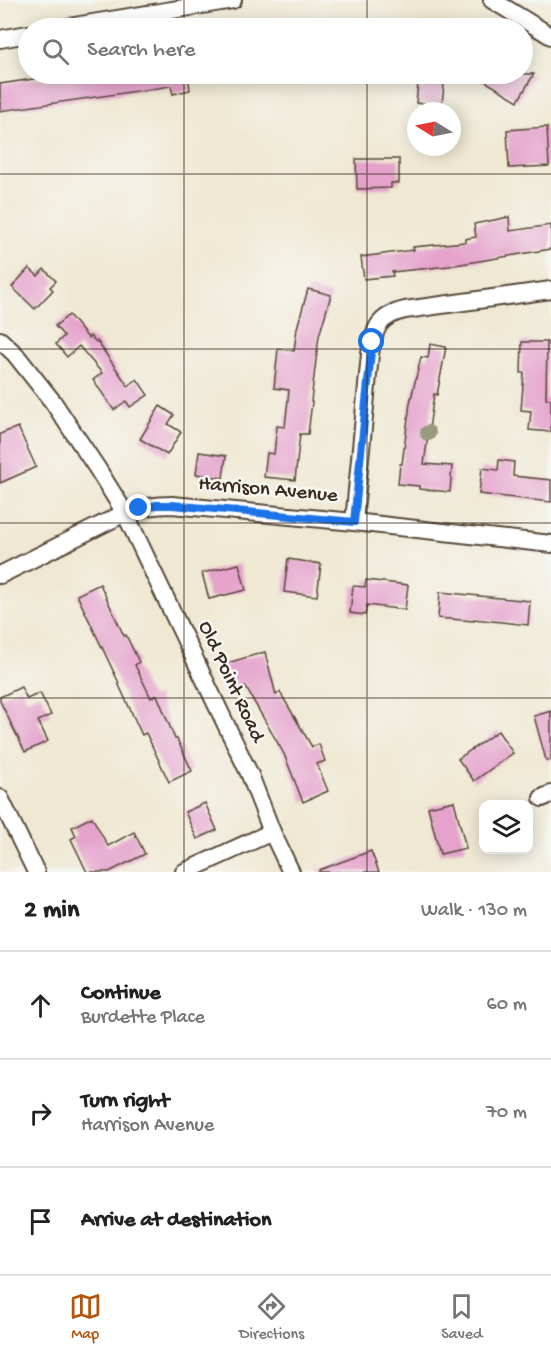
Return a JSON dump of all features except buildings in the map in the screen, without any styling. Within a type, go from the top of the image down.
[{"type":"street","points":[[123,18],[233,0]]},
{"type":"street","points":[[492,0],[522,18]]},
{"type":"street","points":[[533,25],[551,36]]},
{"type":"street","points":[[0,39],[18,36]]},
{"type":"street","points":[[354,522],[370,354],[373,335],[379,324],[389,315],[405,310],[551,290]]},
{"type":"street","name":"Old Point Road","points":[[0,340],[7,358],[53,402],[125,513],[250,775],[272,832],[291,872]]},
{"type":"street","name":"Harrison Avenue","points":[[0,575],[125,513],[157,505],[354,522],[551,544]]},
{"type":"street","points":[[0,798],[36,872]]},
{"type":"street","points":[[184,872],[272,832]]},
{"type":"route","points":[[139,508],[172,505],[354,522],[372,342]]}]
